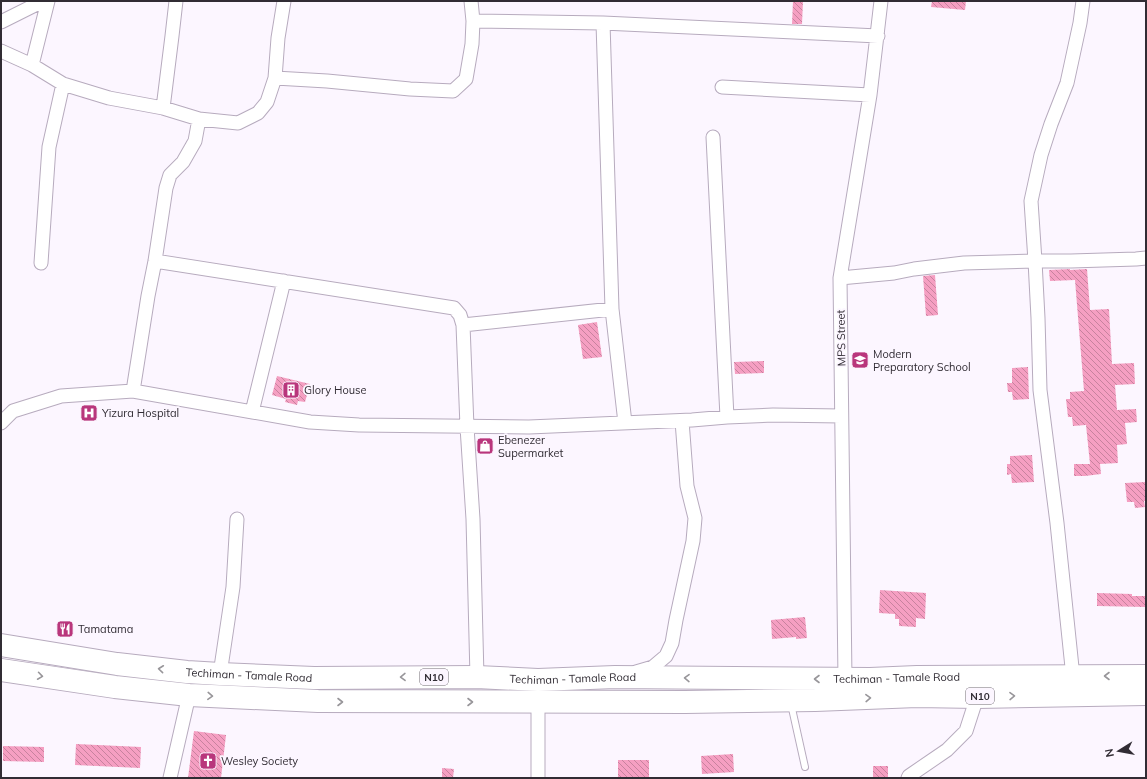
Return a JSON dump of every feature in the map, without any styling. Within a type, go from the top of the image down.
[{"type":"highway","name":"Techiman - Tamale Road","points":[[1,645],[117,664],[220,674],[314,678],[477,677],[538,680],[615,678],[870,679],[925,677],[1146,676]]},
{"type":"highway","name":"Techiman - Tamale Road","points":[[1,670],[115,687],[189,695],[318,702],[685,702],[917,696],[1146,694]]},
{"type":"highway","points":[[538,680],[538,702]]},
{"type":"street","points":[[1,22],[44,1]]},
{"type":"street","points":[[32,65],[48,1]]},
{"type":"street","points":[[164,108],[176,1]]},
{"type":"street","points":[[1,51],[32,65],[63,84],[109,98],[164,108],[199,119],[238,123],[258,113],[267,102],[276,78],[278,38],[284,1]]},
{"type":"street","points":[[276,78],[410,89],[452,90],[466,79],[472,44],[473,21],[471,1]]},
{"type":"street","name":"MPS Street","points":[[845,679],[840,278],[870,94],[881,1]]},
{"type":"street","points":[[1073,676],[1057,523],[1040,390],[1038,318],[1031,201],[1041,155],[1067,83],[1080,23],[1083,1]]},
{"type":"street","points":[[473,21],[603,23],[878,36]]},
{"type":"street","points":[[603,23],[612,309],[625,423]]},
{"type":"street","points":[[41,263],[49,147],[63,84]]},
{"type":"street","points":[[722,87],[870,94]]},
{"type":"street","points":[[133,390],[166,188],[170,175],[183,162],[195,141],[199,119]]},
{"type":"street","points":[[714,137],[727,417]]},
{"type":"street","points":[[840,278],[894,273],[964,263],[1146,258]]},
{"type":"street","points":[[155,260],[454,308],[460,315],[463,325],[467,427],[473,519],[477,677]]},
{"type":"street","points":[[252,412],[284,281]]},
{"type":"street","points":[[463,325],[612,309]]},
{"type":"street","points":[[1,423],[14,411],[61,396],[133,390],[310,422],[359,425],[529,427],[774,415],[841,416]]},
{"type":"street","points":[[615,678],[652,667],[666,656],[672,643],[694,541],[695,518],[687,486],[682,420]]},
{"type":"street","points":[[220,674],[233,587],[237,519]]},
{"type":"street","points":[[170,778],[189,695]]},
{"type":"street","points":[[908,778],[947,750],[966,731],[977,696]]},
{"type":"street","points":[[538,702],[538,778]]},
{"type":"lane","points":[[790,700],[805,767]]},
{"type":"building","points":[[793,1],[803,1],[802,24],[792,24]]},
{"type":"building","points":[[932,1],[966,1],[965,10],[931,7]]},
{"type":"building","points":[[1087,269],[1090,310],[1109,309],[1112,364],[1134,363],[1135,384],[1115,385],[1117,410],[1136,409],[1137,422],[1125,423],[1127,444],[1117,445],[1118,463],[1100,464],[1101,474],[1085,476],[1074,476],[1074,464],[1090,464],[1086,425],[1073,426],[1072,417],[1068,417],[1066,399],[1070,399],[1070,392],[1084,391],[1075,280],[1050,281],[1049,270]]},
{"type":"building","points":[[935,275],[938,315],[926,316],[923,276]]},
{"type":"building","points":[[597,322],[602,357],[583,359],[578,325]]},
{"type":"building","points":[[764,361],[764,373],[735,374],[734,362]]},
{"type":"building","points":[[1028,367],[1029,399],[1013,400],[1012,392],[1008,392],[1007,383],[1012,383],[1012,368]]},
{"type":"building","name":"Glory House","points":[[277,376],[310,384],[305,402],[298,401],[297,405],[285,402],[286,399],[272,395]]},
{"type":"building","points":[[1032,455],[1034,482],[1012,483],[1011,474],[1007,475],[1007,464],[1010,464],[1010,456]]},
{"type":"building","points":[[1146,482],[1146,501],[1144,501],[1145,507],[1135,508],[1134,502],[1127,502],[1125,483]]},
{"type":"building","points":[[880,590],[926,593],[925,619],[916,618],[916,627],[899,626],[899,619],[895,619],[895,614],[879,613]]},
{"type":"building","points":[[1097,593],[1146,596],[1146,607],[1097,606]]},
{"type":"building","points":[[805,617],[807,638],[796,639],[796,637],[772,639],[771,620]]},
{"type":"building","points":[[194,731],[226,735],[221,778],[188,778]]},
{"type":"building","points":[[76,744],[141,747],[140,768],[75,765]]},
{"type":"building","points":[[3,746],[44,747],[44,762],[3,761]]},
{"type":"building","points":[[733,754],[734,772],[702,774],[701,756]]},
{"type":"building","points":[[618,760],[649,760],[649,778],[618,778]]},
{"type":"building","points":[[873,766],[888,766],[888,778],[873,778]]},
{"type":"building","points":[[442,768],[454,769],[453,778],[442,778]]},
{"type":"place","name":"Modern Preparatory School","points":[[860,360]]},
{"type":"place","name":"Glory House","points":[[291,390]]},
{"type":"place","name":"Yizura Hospital","points":[[89,413]]},
{"type":"place","name":"Ebenezer Supermarket","points":[[485,446]]},
{"type":"place","name":"Tamatama","points":[[65,629]]},
{"type":"place","name":"Wesley Society","points":[[208,761]]}]
